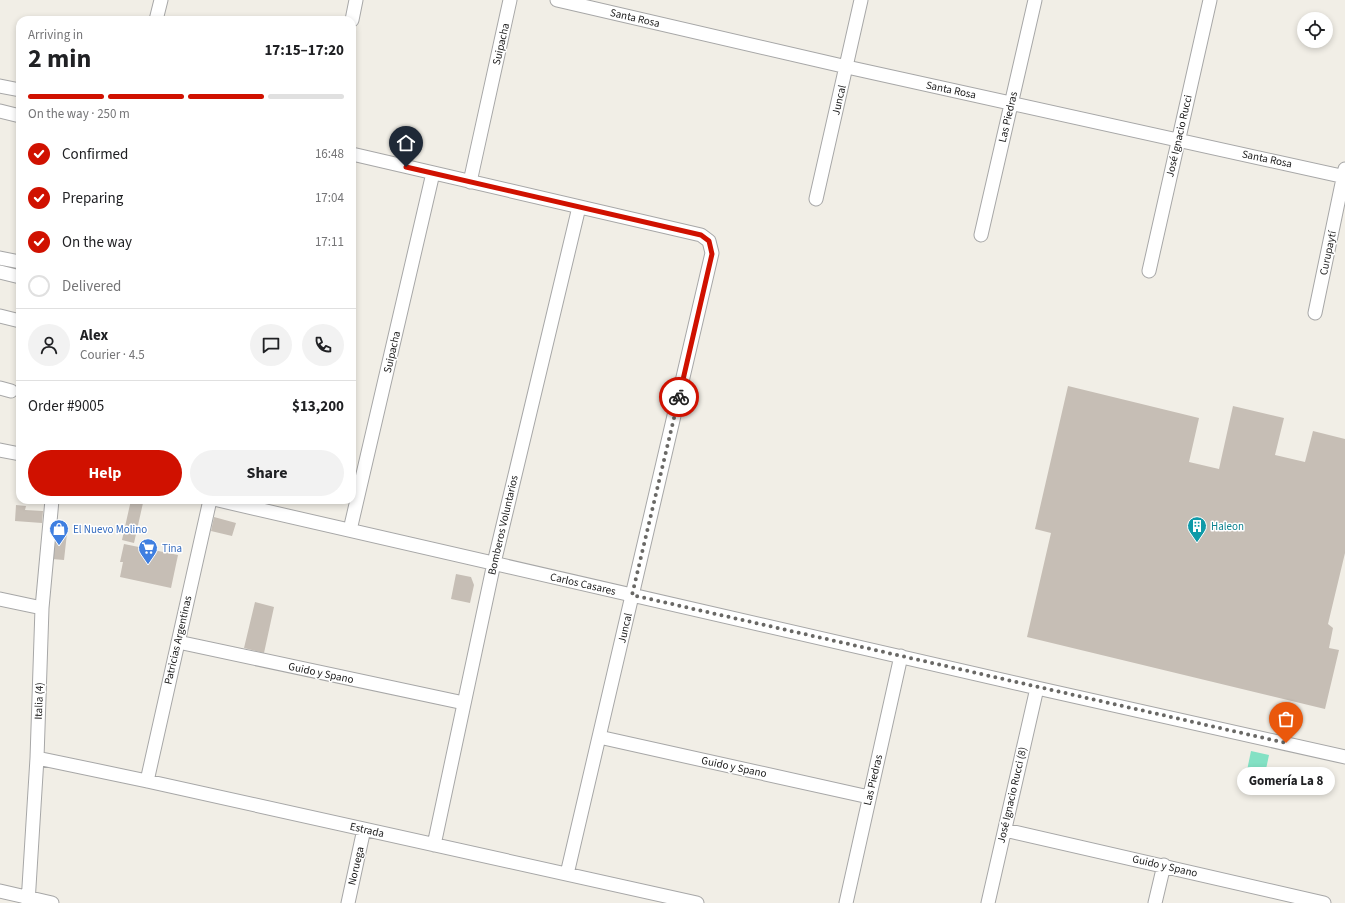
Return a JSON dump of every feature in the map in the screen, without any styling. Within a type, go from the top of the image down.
[{"type":"street","points":[[157,16],[161,0]]},
{"type":"street","points":[[353,16],[356,0]]},
{"type":"street","name":"Suipacha","points":[[470,182],[510,0]]},
{"type":"street","name":"Santa Rosa","points":[[557,0],[847,67],[1178,140],[1344,174]]},
{"type":"street","name":"Juncal","points":[[816,199],[861,0]]},
{"type":"street","name":"Las Piedras","points":[[981,235],[1035,0]]},
{"type":"street","name":"José Ignacio Rucci","points":[[1149,271],[1210,0]]},
{"type":"street","points":[[0,86],[16,89]]},
{"type":"street","points":[[0,111],[16,115]]},
{"type":"street","points":[[356,155],[579,207]]},
{"type":"street","name":"Suipacha","points":[[350,530],[433,173]]},
{"type":"street","name":"Curupaytí","points":[[1315,313],[1344,174]]},
{"type":"street","name":"Juncal","points":[[567,874],[712,254],[709,241],[701,235],[579,207]]},
{"type":"street","name":"Bomberos Voluntarios","points":[[434,844],[494,563],[579,207]]},
{"type":"street","points":[[0,258],[16,261]]},
{"type":"street","points":[[0,272],[16,276]]},
{"type":"street","points":[[0,316],[16,320]]},
{"type":"street","points":[[0,450],[16,453]]},
{"type":"street","name":"Italia (4)","points":[[29,900],[37,758],[42,608],[52,504]]},
{"type":"street","name":"Patricias Argentinas","points":[[147,781],[209,504]]},
{"type":"street","name":"Carlos Casares","points":[[236,504],[1037,688],[1345,756]]},
{"type":"street","points":[[0,599],[42,608]]},
{"type":"street","name":"Guido y Spano","points":[[178,642],[464,703]]},
{"type":"street","name":"Las Piedras","points":[[846,903],[901,656]]},
{"type":"street","name":"José Ignacio Rucci (8)","points":[[988,903],[1037,688]]},
{"type":"street","name":"Guido y Spano","points":[[599,738],[869,797]]},
{"type":"street","name":"Estrada","points":[[37,758],[434,844],[673,900],[697,903]]},
{"type":"street","name":"Noruega","points":[[348,903],[364,829]]},
{"type":"street","name":"Guido y Spano","points":[[1005,830],[1164,865],[1324,903]]},
{"type":"street","points":[[1155,903],[1164,865]]},
{"type":"street","points":[[0,891],[29,900],[52,903]]},
{"type":"green space","points":[[1251,751],[1269,755],[1262,788],[1244,785]]},
{"type":"building","name":"Haleon","points":[[1068,386],[1199,418],[1189,462],[1219,469],[1233,406],[1284,418],[1275,455],[1305,462],[1313,431],[1345,439],[1345,553],[1328,624],[1333,628],[1329,648],[1339,650],[1325,709],[1027,637],[1051,533],[1035,529]]},
{"type":"building","points":[[130,504],[143,504],[134,543],[122,540]]},
{"type":"building","points":[[16,505],[26,506],[25,510],[43,511],[42,523],[15,521]]},
{"type":"building","points":[[214,517],[236,523],[232,536],[211,531]]},
{"type":"building","points":[[55,531],[67,533],[64,560],[52,559]]},
{"type":"building","points":[[124,544],[178,555],[171,588],[120,577],[123,562],[120,562]]},
{"type":"building","points":[[456,574],[471,577],[474,585],[470,603],[451,599]]},
{"type":"building","points":[[255,602],[274,607],[264,653],[244,648]]},
{"type":"way so far","points":[[679,397],[632,595],[1037,688],[1286,743]]},
{"type":"place","name":"Haleon","points":[[1197,543]]},
{"type":"place","name":"El Nuevo Molino","points":[[59,546]]},
{"type":"place","name":"Tina","points":[[148,565]]},
{"type":"place","name":"Gomería La 8","points":[[1286,743]]},
{"type":"route","points":[[406,167],[701,235],[709,241],[712,254],[679,397]]}]
